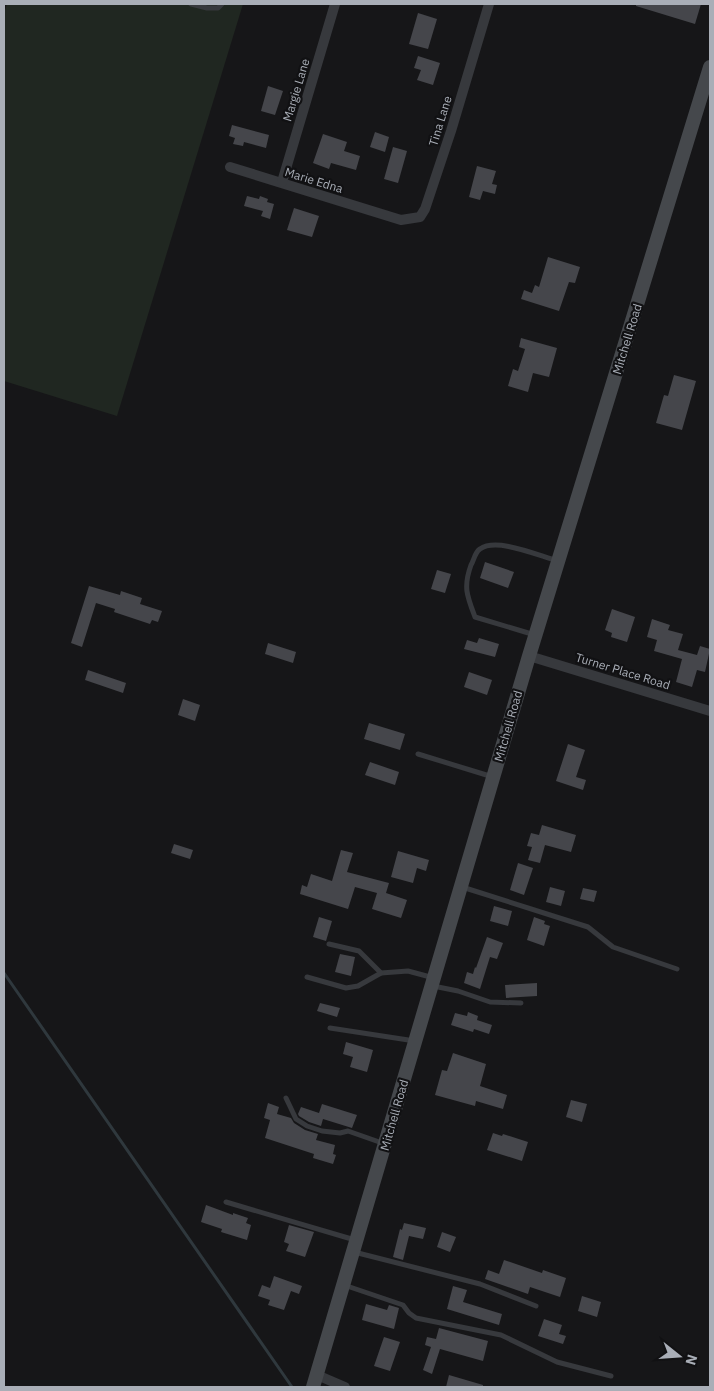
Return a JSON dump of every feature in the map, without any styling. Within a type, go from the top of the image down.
[{"type":"street","name":"Margie Lane","points":[[282,182],[335,4]]},
{"type":"street","name":"Tina Lane","points":[[391,217],[401,220],[420,217],[425,209],[489,4]]},
{"type":"street","name":"Mitchell Road","points":[[315,1383],[529,656],[710,67]]},
{"type":"street","name":"Marie Edna","points":[[230,167],[391,217]]},
{"type":"street","name":"Turner Place Road","points":[[529,656],[710,711]]},
{"type":"street","points":[[315,1383],[345,1387]]},
{"type":"lane","points":[[191,4],[207,8],[218,8],[222,4]]},
{"type":"lane","points":[[536,635],[475,616],[467,598],[467,576],[479,550],[488,545],[507,546],[558,561]]},
{"type":"lane","points":[[418,754],[493,778]]},
{"type":"lane","points":[[461,887],[588,928],[613,947],[677,970]]},
{"type":"lane","points":[[329,944],[359,951],[381,973]]},
{"type":"lane","points":[[307,977],[346,988],[358,986],[381,973],[408,972],[490,1002],[521,1003]]},
{"type":"lane","points":[[330,1028],[416,1041]]},
{"type":"lane","points":[[286,1098],[296,1120],[307,1126],[322,1131],[340,1133],[348,1131],[386,1144]]},
{"type":"lane","points":[[226,1202],[355,1246],[480,1284],[536,1306]]},
{"type":"lane","points":[[344,1285],[403,1305],[416,1318],[501,1335],[557,1362],[611,1376]]},
{"type":"shaded area","points":[[7,4],[243,4],[117,416],[4,381],[4,13]]},
{"type":"building","points":[[636,4],[701,4],[695,24],[636,6]]},
{"type":"building","points":[[418,13],[437,19],[428,49],[409,44]]},
{"type":"building","points":[[418,56],[440,63],[433,85],[417,80],[421,70],[414,68]]},
{"type":"building","points":[[268,86],[283,91],[275,115],[261,111]]},
{"type":"building","points":[[232,125],[269,135],[266,148],[244,142],[243,146],[233,144],[235,138],[229,136]]},
{"type":"building","points":[[375,132],[389,137],[385,152],[370,147]]},
{"type":"building","points":[[323,134],[347,142],[344,151],[360,156],[356,170],[331,163],[329,169],[313,163]]},
{"type":"building","points":[[393,147],[407,151],[398,183],[384,179]]},
{"type":"building","points":[[477,166],[496,171],[492,184],[497,185],[495,194],[483,191],[480,200],[469,197]]},
{"type":"building","points":[[247,196],[259,199],[260,196],[268,199],[267,202],[274,204],[270,219],[261,216],[263,211],[244,206]]},
{"type":"building","points":[[294,208],[319,216],[312,237],[287,230]]},
{"type":"building","points":[[548,257],[580,267],[575,283],[569,282],[559,311],[521,299],[524,290],[532,293],[535,285],[539,287]]},
{"type":"building","points":[[521,338],[557,348],[549,377],[533,373],[528,392],[508,386],[513,369],[518,371],[525,349],[519,347]]},
{"type":"building","points":[[674,375],[696,381],[682,430],[656,423],[664,395],[668,396]]},
{"type":"building","points":[[485,562],[514,572],[508,588],[480,578]]},
{"type":"building","points":[[437,570],[451,574],[445,593],[431,589]]},
{"type":"building","points":[[89,586],[120,595],[121,591],[142,598],[140,604],[162,611],[158,622],[152,620],[150,624],[114,612],[115,609],[96,603],[82,647],[71,643]]},
{"type":"building","points":[[612,609],[635,617],[627,642],[611,637],[612,633],[605,630]]},
{"type":"building","points":[[652,619],[670,625],[668,630],[683,634],[678,650],[697,655],[700,646],[710,649],[705,672],[697,670],[692,687],[676,682],[682,659],[654,651],[657,640],[647,637]]},
{"type":"building","points":[[479,638],[499,644],[495,657],[464,649],[467,640],[477,643]]},
{"type":"building","points":[[268,643],[296,652],[293,663],[265,654]]},
{"type":"building","points":[[88,670],[126,683],[123,693],[85,680]]},
{"type":"building","points":[[469,672],[492,680],[487,695],[464,687]]},
{"type":"building","points":[[183,699],[200,705],[195,721],[178,715]]},
{"type":"building","points":[[369,723],[405,734],[400,750],[364,739]]},
{"type":"building","points":[[568,744],[585,750],[576,777],[586,780],[583,790],[556,781]]},
{"type":"building","points":[[370,762],[399,772],[395,785],[365,775]]},
{"type":"building","points":[[542,825],[576,835],[571,852],[545,845],[540,863],[528,860],[532,847],[527,846],[531,833],[539,835]]},
{"type":"building","points":[[174,844],[193,850],[190,859],[171,853]]},
{"type":"building","points":[[341,850],[353,853],[347,872],[389,883],[386,893],[407,900],[401,918],[372,909],[377,893],[355,887],[348,909],[300,894],[302,885],[307,887],[311,874],[332,881]]},
{"type":"building","points":[[398,851],[429,860],[426,871],[417,868],[413,883],[391,877]]},
{"type":"building","points":[[518,863],[533,868],[524,895],[510,890]]},
{"type":"building","points":[[550,887],[565,891],[561,906],[546,902]]},
{"type":"building","points":[[583,888],[597,891],[594,902],[580,899]]},
{"type":"building","points":[[494,906],[512,911],[508,926],[490,921]]},
{"type":"building","points":[[319,917],[332,921],[326,941],[313,937]]},
{"type":"building","points":[[534,917],[545,921],[544,924],[550,926],[544,946],[527,940]]},
{"type":"building","points":[[487,937],[503,943],[497,959],[490,957],[480,989],[464,983],[467,972],[473,974],[476,968]]},
{"type":"building","points":[[340,954],[355,957],[351,976],[335,972]]},
{"type":"building","points":[[537,983],[537,996],[506,998],[505,985]]},
{"type":"building","points":[[320,1003],[340,1008],[337,1017],[317,1011]]},
{"type":"building","points":[[468,1012],[478,1016],[477,1020],[492,1025],[489,1034],[474,1029],[473,1032],[451,1025],[455,1013],[467,1016]]},
{"type":"building","points":[[346,1042],[373,1050],[367,1072],[350,1067],[353,1057],[343,1054]]},
{"type":"building","points":[[453,1053],[486,1064],[480,1086],[507,1095],[503,1109],[476,1101],[475,1106],[435,1095],[442,1070],[447,1071]]},
{"type":"building","points":[[571,1100],[587,1104],[582,1122],[566,1117]]},
{"type":"building","points":[[268,1103],[279,1107],[277,1114],[291,1118],[294,1123],[305,1130],[318,1134],[316,1140],[335,1145],[333,1154],[336,1155],[333,1164],[313,1158],[314,1154],[265,1138],[270,1120],[264,1118]]},
{"type":"building","points":[[322,1104],[357,1115],[352,1128],[323,1119],[321,1126],[309,1122],[298,1114],[301,1107],[319,1113]]},
{"type":"building","points":[[493,1133],[502,1136],[503,1134],[528,1142],[522,1161],[487,1150]]},
{"type":"building","points":[[206,1205],[233,1215],[233,1213],[248,1218],[246,1223],[251,1225],[247,1240],[221,1232],[222,1229],[201,1222]]},
{"type":"building","points":[[404,1223],[426,1228],[423,1239],[409,1236],[403,1260],[393,1257],[400,1229],[402,1230]]},
{"type":"building","points":[[289,1225],[314,1232],[305,1257],[286,1251],[289,1244],[284,1242]]},
{"type":"building","points":[[442,1232],[456,1237],[450,1252],[437,1247]]},
{"type":"building","points":[[504,1260],[542,1273],[543,1270],[566,1278],[560,1297],[530,1287],[528,1294],[485,1279],[488,1270],[499,1274]]},
{"type":"building","points":[[274,1276],[302,1286],[299,1294],[291,1291],[284,1310],[268,1305],[270,1300],[258,1296],[262,1285],[270,1288]]},
{"type":"building","points":[[453,1286],[467,1290],[463,1302],[502,1314],[499,1325],[447,1309]]},
{"type":"building","points":[[582,1296],[601,1302],[597,1317],[578,1311]]},
{"type":"building","points":[[366,1304],[387,1310],[389,1305],[399,1308],[394,1329],[362,1320]]},
{"type":"building","points":[[544,1319],[562,1325],[559,1334],[566,1336],[563,1344],[538,1336]]},
{"type":"building","points":[[439,1328],[488,1341],[483,1361],[440,1349],[432,1374],[423,1370],[431,1347],[425,1345],[427,1337],[436,1339]]},
{"type":"building","points":[[384,1337],[400,1342],[390,1371],[374,1366]]},
{"type":"building","points":[[449,1375],[483,1385],[483,1387],[446,1387]]},
{"type":"waterway","points":[[4,973],[292,1387]]}]
